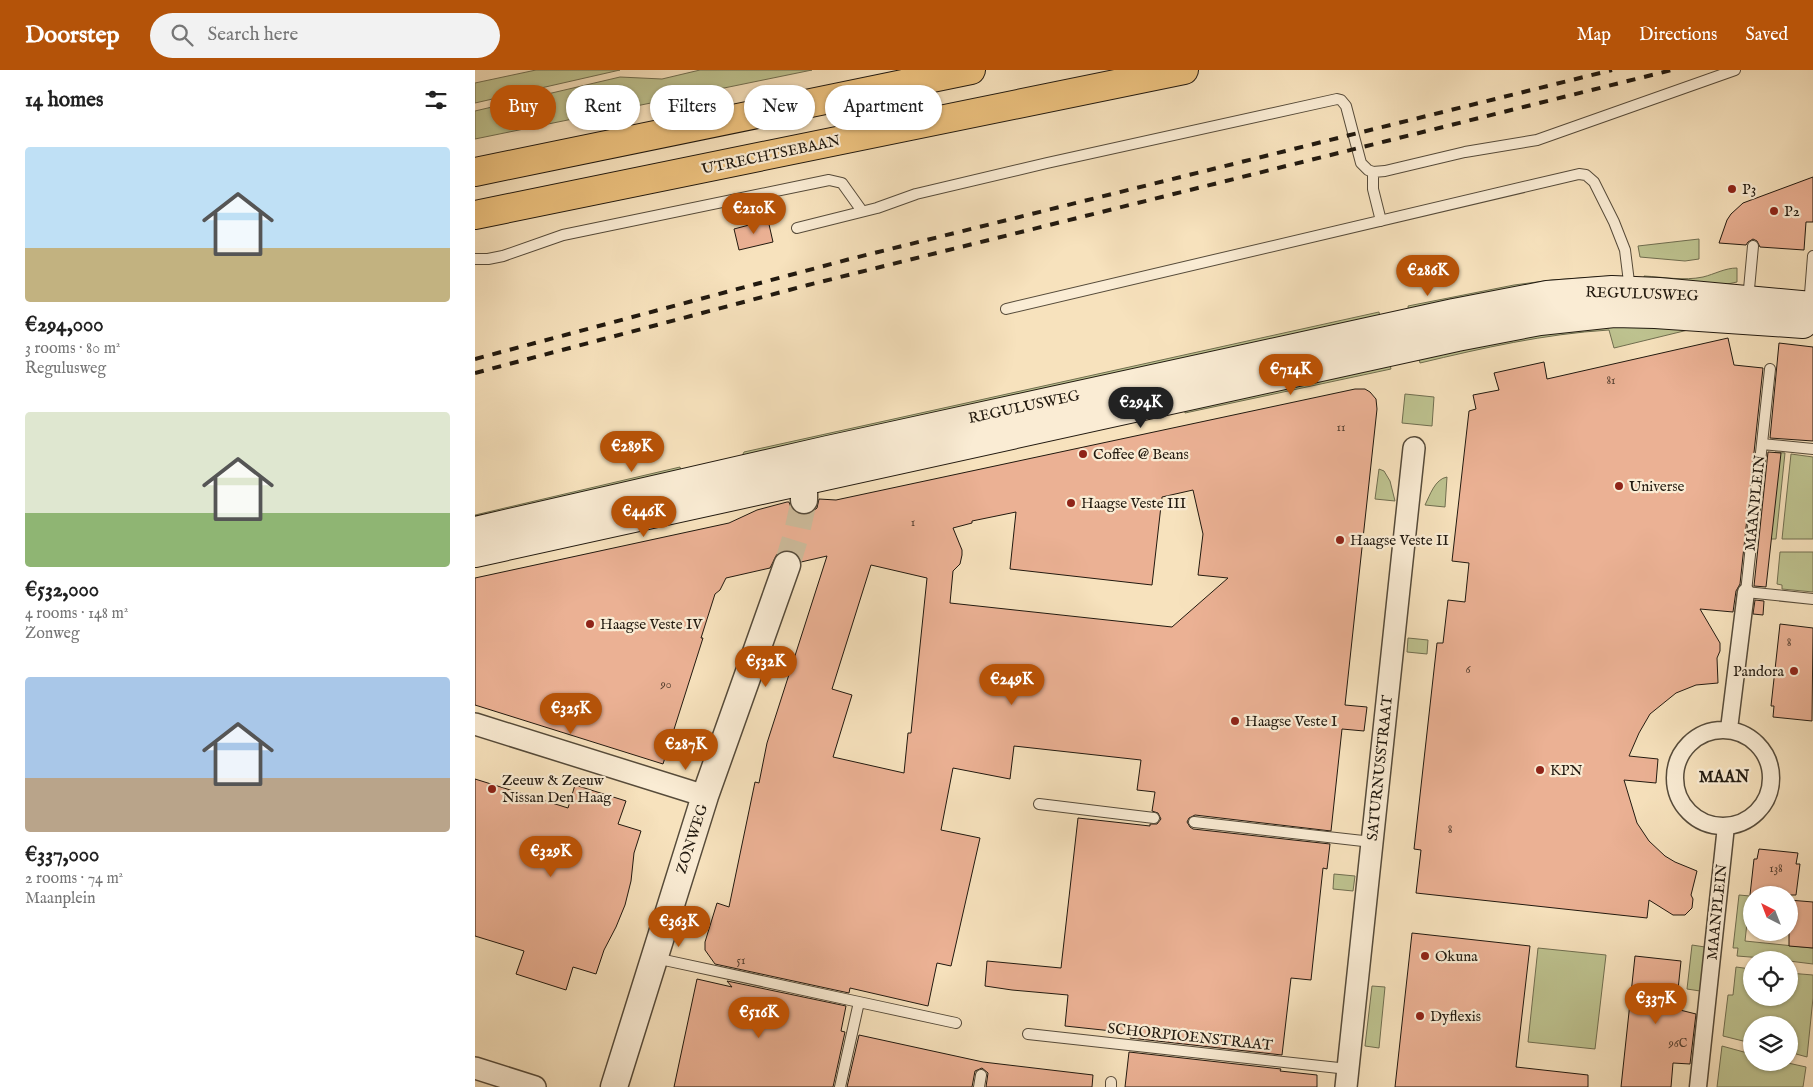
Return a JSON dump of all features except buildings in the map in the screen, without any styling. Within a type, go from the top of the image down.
[{"type":"highway","points":[[475,172],[971,70]]},
{"type":"highway","name":"UTRECHTSEBAAN","points":[[475,215],[1184,70]]},
{"type":"main road","name":"REGULUSWEG","points":[[802,479],[1454,313],[1547,295],[1591,291],[1630,291],[1710,297],[1809,297]]},
{"type":"main road","name":"REGULUSWEG","points":[[802,479],[1457,337],[1540,322],[1587,315],[1621,313],[1813,325]]},
{"type":"main road","points":[[475,531],[802,479]]},
{"type":"main road","points":[[475,553],[802,479]]},
{"type":"street","name":"SATURNUSSTRAAT","points":[[1347,1078],[1414,448]]},
{"type":"street","name":"ZONWEG","points":[[615,1087],[705,796],[787,565]]},
{"type":"street","name":"MAANPLEIN","points":[[1729,729],[1746,592]]},
{"type":"street","points":[[475,724],[705,796]]},
{"type":"street","points":[[1729,729],[1744,734],[1756,742],[1764,752],[1771,769],[1771,784],[1766,800],[1757,812],[1741,822],[1726,826],[1709,824],[1694,816],[1682,804],[1676,789],[1675,773],[1679,758],[1687,745],[1699,735],[1714,730],[1729,729]]},
{"type":"street","name":"MAANPLEIN","points":[[1698,1087],[1726,826]]},
{"type":"street","points":[[475,1068],[535,1087]]},
{"type":"lane","points":[[797,228],[862,212],[916,194],[1337,99],[1341,100],[1346,106],[1361,163],[1367,170],[1373,172],[1385,171],[1465,152],[1537,140],[1735,70]]},
{"type":"lane","points":[[1373,172],[1373,189],[1381,220]]},
{"type":"lane","points":[[1006,309],[1553,179],[1583,174],[1592,179],[1596,185],[1622,241],[1626,255],[1630,291]]},
{"type":"lane","points":[[475,259],[495,258],[563,235],[824,180],[842,183],[862,212]]},
{"type":"lane","points":[[1710,297],[1731,290],[1754,289],[1753,246]]},
{"type":"lane","points":[[1809,297],[1813,256]]},
{"type":"lane","name":"MAANPLEIN","points":[[1746,592],[1770,369]]},
{"type":"lane","name":"MAANPLEIN","points":[[1762,444],[1813,449]]},
{"type":"lane","points":[[1746,592],[1813,599]]},
{"type":"lane","points":[[1039,804],[1154,818]]},
{"type":"lane","points":[[1194,822],[1372,842]]},
{"type":"lane","points":[[654,958],[956,1023]]},
{"type":"lane","points":[[840,1087],[859,1002]]},
{"type":"lane","name":"SCHORPIOENSTRAAT","points":[[1028,1034],[1347,1078]]},
{"type":"lane","points":[[979,1087],[981,1075]]},
{"type":"green space","points":[[536,70],[620,70],[554,85],[490,85],[490,100],[475,103],[475,83]]},
{"type":"green space","points":[[700,70],[812,70],[734,86],[650,85],[650,103],[640,105],[640,85],[586,85],[620,77],[662,79]]},
{"type":"green space","points":[[566,90],[566,120],[556,122],[556,92]]},
{"type":"green space","points":[[490,107],[490,130],[519,130],[475,139],[475,111]]},
{"type":"green space","points":[[1699,239],[1699,259],[1685,261],[1640,257],[1638,246]]},
{"type":"green space","points":[[1737,268],[1737,282],[1723,285],[1644,286],[1644,276],[1681,279],[1696,278]]},
{"type":"green space","points":[[1611,276],[1610,286],[1409,315],[1408,306],[1514,285]]},
{"type":"green space","points":[[1379,312],[1381,322],[739,462],[744,452]]},
{"type":"green space","points":[[1604,324],[1688,330],[1614,348],[1609,330],[1537,338],[1420,363],[1418,354]]},
{"type":"green space","points":[[1389,361],[1391,369],[1185,413],[1184,408]]},
{"type":"green space","points":[[1405,394],[1434,397],[1432,426],[1402,423]]},
{"type":"green space","points":[[1775,452],[1785,453],[1776,539],[1766,539]]},
{"type":"green space","points":[[1791,454],[1813,457],[1813,539],[1782,539]]},
{"type":"green space","points":[[680,467],[682,475],[475,523],[475,515]]},
{"type":"green space","points":[[1379,469],[1384,471],[1390,481],[1395,501],[1375,499]]},
{"type":"green space","points":[[1447,477],[1445,507],[1425,505],[1436,484]]},
{"type":"green space","points":[[1780,552],[1813,552],[1813,592],[1782,589],[1782,585],[1777,584]]},
{"type":"green space","points":[[1408,638],[1428,640],[1427,654],[1407,652]]},
{"type":"green space","points":[[1334,874],[1355,876],[1353,891],[1333,889]]},
{"type":"green space","points":[[1739,895],[1743,895],[1743,941],[1813,948],[1813,964],[1798,962],[1798,951],[1743,951],[1743,956],[1737,956],[1738,948],[1733,948]]},
{"type":"green space","points":[[1692,945],[1705,947],[1700,991],[1687,989]]},
{"type":"green space","points":[[1538,948],[1606,955],[1595,1049],[1528,1042]]},
{"type":"green space","points":[[1736,967],[1743,968],[1743,1006],[1798,1006],[1798,974],[1813,975],[1813,998],[1807,1057],[1798,1054],[1798,1016],[1743,1016],[1743,1041],[1723,1036],[1728,995],[1733,995]]},
{"type":"green space","points":[[1372,986],[1385,987],[1379,1048],[1365,1046]]},
{"type":"green space","points":[[1722,1046],[1743,1052],[1743,1071],[1798,1071],[1798,1065],[1806,1067],[1803,1087],[1717,1087]]},
{"type":"tunnel","points":[[787,565],[804,500]]},
{"type":"railway","points":[[475,359],[850,259],[1612,70]]},
{"type":"railway","points":[[475,373],[808,285],[1672,70]]},
{"type":"place","name":"P3","points":[[1732,189]]},
{"type":"place","name":"P2","points":[[1774,211]]},
{"type":"place","name":"Coffee @ Beans","points":[[1083,454]]},
{"type":"place","name":"Universe","points":[[1619,486]]},
{"type":"place","name":"Haagse Veste III","points":[[1071,503]]},
{"type":"place","name":"Haagse Veste II","points":[[1340,540]]},
{"type":"place","name":"Haagse Veste IV","points":[[590,624]]},
{"type":"place","name":"Pandora","points":[[1794,671]]},
{"type":"place","name":"Haagse Veste I","points":[[1235,721]]},
{"type":"place","name":"KPN","points":[[1540,770]]},
{"type":"place","name":"Zeeuw & Zeeuw Nissan Den Haag","points":[[492,789]]},
{"type":"place","name":"Okuna","points":[[1425,956]]},
{"type":"place","name":"Dyflexis","points":[[1420,1016]]},
{"type":"district","name":"MAAN","points":[[1724,778]]}]
